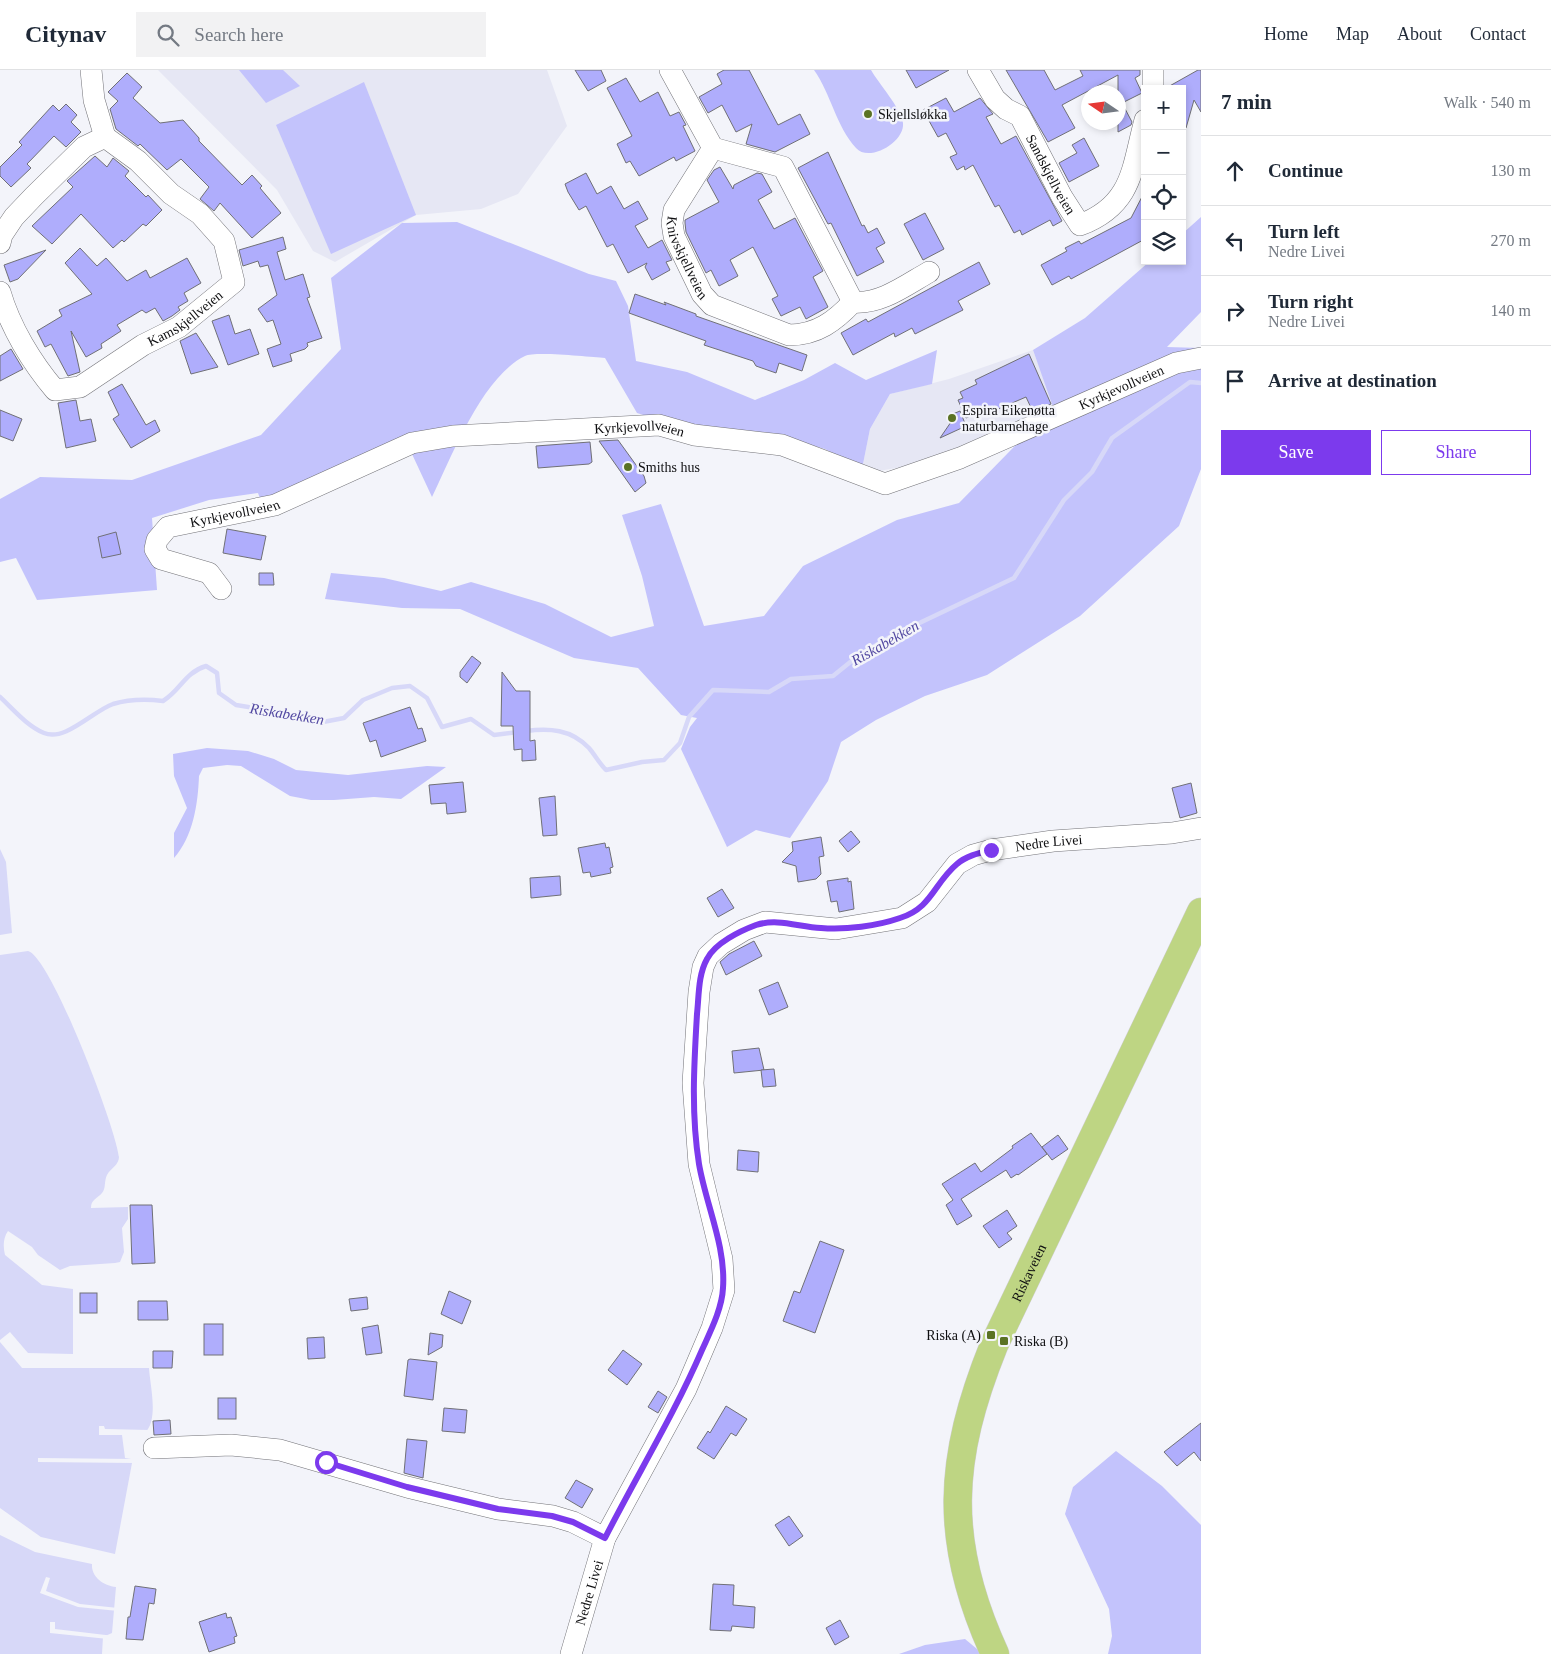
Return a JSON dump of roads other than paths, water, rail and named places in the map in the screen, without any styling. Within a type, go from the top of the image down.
[{"type":"main road","name":"Riskaveien","points":[[995,1654],[978,1616],[958,1530],[959,1467],[969,1412],[994,1345],[1201,912]]},
{"type":"street","points":[[0,243],[2,235],[14,217],[34,196],[84,147],[105,137],[94,100],[91,70]]},
{"type":"street","points":[[670,70],[713,148],[783,167],[853,302],[865,303],[884,296],[929,272]]},
{"type":"street","name":"Sandskjellveien","points":[[978,70],[995,100],[1006,109],[1020,116],[1062,197],[1080,225],[1110,210],[1125,190],[1142,130]]},
{"type":"street","points":[[1153,70],[1153,85]]},
{"type":"street","name":"Kamskjellveien","points":[[0,292],[4,308],[37,368],[56,390],[80,388],[143,345],[179,327],[234,282],[224,241],[200,214],[171,194],[138,161],[105,137]]},
{"type":"street","name":"Knivskjellveien","points":[[713,148],[674,210],[672,223],[674,236],[697,283],[712,305],[789,335],[800,335],[812,332],[835,321],[853,302]]},
{"type":"street","name":"Kyrkjevollveien","points":[[221,589],[209,573],[161,559],[155,549],[157,540],[168,527],[275,505],[412,443],[453,436],[660,425],[694,435],[782,445],[885,484],[960,458],[1176,363],[1201,358]]},
{"type":"street","name":"Nedre Livei","points":[[571,1654],[605,1538],[686,1389],[712,1328],[724,1290],[722,1259],[699,1164],[693,1083],[699,992],[703,968],[708,956],[721,944],[736,935],[765,922],[810,928],[836,928],[902,918],[927,902],[957,864],[973,855],[991,850],[1053,841],[1172,833],[1201,828]]},
{"type":"street","points":[[154,1448],[231,1445],[280,1450],[407,1487],[498,1509],[552,1516],[573,1522],[605,1538]]},
{"type":"waterway","name":"Riskabekken","points":[[526,731],[551,730],[567,733],[589,748],[606,770],[642,762],[664,760],[680,743],[689,717],[713,690],[769,692],[791,679],[833,676],[859,655],[890,637],[1014,578],[1064,500],[1092,472],[1112,438],[1190,382],[1201,383]]},
{"type":"waterway","name":"Riskabekken","points":[[0,697],[32,726],[52,735],[70,730],[113,704],[138,700],[163,701],[187,677],[206,666],[217,673],[219,693],[236,705],[304,716],[323,722],[344,718],[363,700],[392,688],[410,686],[427,698],[442,727],[471,719],[494,735],[519,732]]},
{"type":"place","name":"Skjellsløkka","points":[[868,114]]},
{"type":"place","name":"Espira Eikenøtta naturbarnehage","points":[[952,418]]},
{"type":"place","name":"Smiths hus","points":[[628,467]]},
{"type":"place","name":"Riska (A)","points":[[991,1335]]},
{"type":"place","name":"Riska (B)","points":[[1004,1341]]}]
